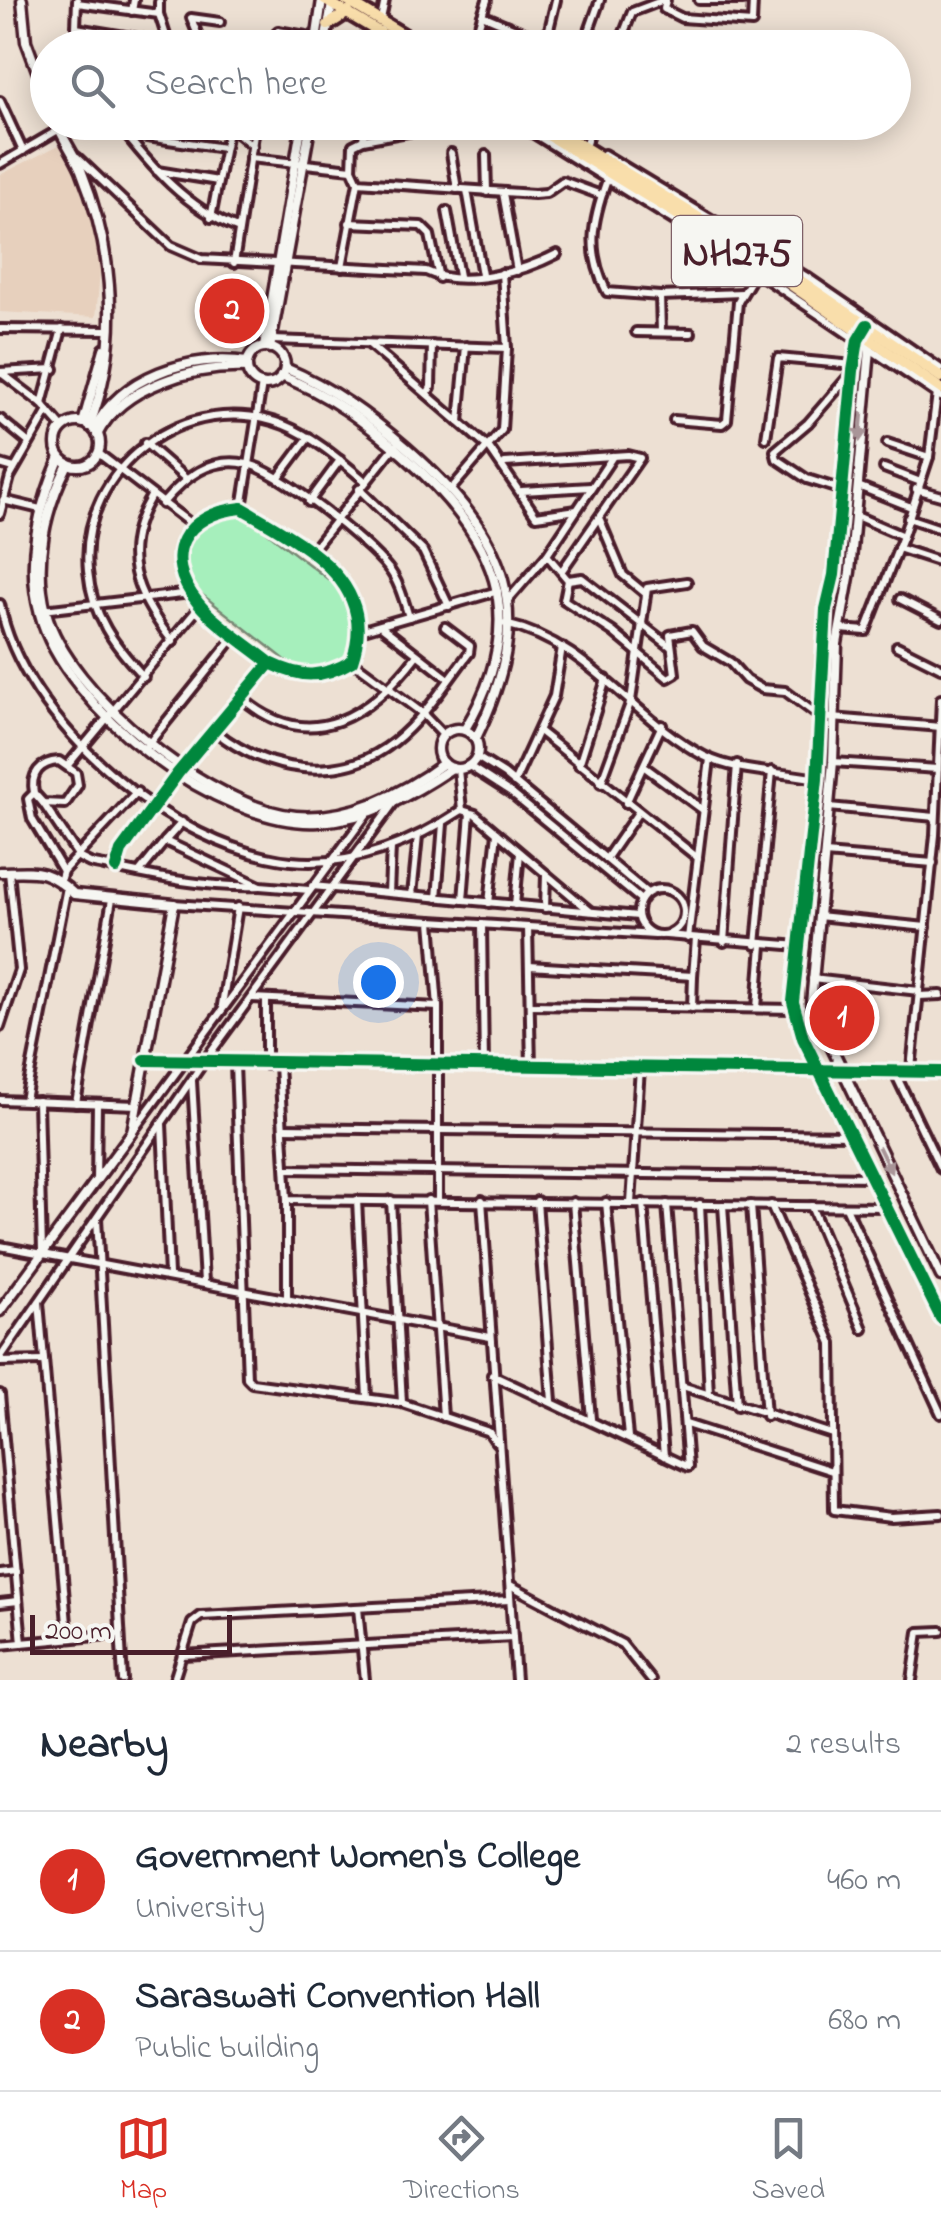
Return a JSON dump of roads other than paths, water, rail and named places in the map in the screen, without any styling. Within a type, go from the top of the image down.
[{"type":"highway","points":[[326,1],[347,6],[383,30]]},
{"type":"highway","points":[[328,26],[347,6]]},
{"type":"highway","points":[[380,28],[384,30]]},
{"type":"highway","name":"NH275","points":[[565,140],[867,336],[940,393]]},
{"type":"highway","name":"NH275","points":[[573,140],[758,269],[941,378]]},
{"type":"street","points":[[22,0],[30,52]]},
{"type":"street","points":[[132,11],[134,0]]},
{"type":"street","points":[[380,28],[386,0]]},
{"type":"street","points":[[478,30],[487,0]]},
{"type":"street","points":[[549,30],[556,0]]},
{"type":"street","points":[[589,30],[600,0]]},
{"type":"street","points":[[625,30],[632,12],[665,0],[664,9],[682,18],[752,23],[753,0]]},
{"type":"street","points":[[699,0],[743,0]]},
{"type":"street","points":[[326,1],[327,30]]},
{"type":"street","points":[[319,30],[326,1]]},
{"type":"street","points":[[87,30],[76,28],[77,2],[160,14]]},
{"type":"street","points":[[159,2],[165,30]]},
{"type":"street","points":[[482,15],[518,30]]},
{"type":"street","points":[[196,30],[191,18],[220,22]]},
{"type":"street","points":[[0,101],[23,151]]},
{"type":"street","points":[[0,164],[38,140]]},
{"type":"street","points":[[66,140],[110,270],[107,367],[91,428],[98,453],[191,524]]},
{"type":"street","points":[[130,140],[156,170],[211,218],[239,230]]},
{"type":"street","points":[[167,140],[224,148]]},
{"type":"street","points":[[211,218],[225,140]]},
{"type":"street","points":[[245,140],[252,146]]},
{"type":"street","points":[[234,263],[253,140]]},
{"type":"street","points":[[299,164],[301,140]]},
{"type":"street","points":[[269,345],[305,140]]},
{"type":"street","points":[[342,267],[358,182],[352,170],[353,144],[363,140]]},
{"type":"street","points":[[543,140],[758,269],[742,293],[735,319],[727,420],[722,424],[674,420]]},
{"type":"street","points":[[587,140],[584,149],[807,277],[941,369]]},
{"type":"street","points":[[73,153],[171,246],[201,260],[426,272],[440,278],[517,272],[556,254]]},
{"type":"street","points":[[451,153],[457,189]]},
{"type":"street","points":[[486,155],[487,192]]},
{"type":"street","points":[[250,158],[352,170]]},
{"type":"street","points":[[156,170],[218,181]]},
{"type":"street","points":[[607,180],[590,238],[607,292],[660,296],[742,293]]},
{"type":"street","points":[[358,182],[546,193],[563,181],[601,196]]},
{"type":"street","points":[[467,190],[482,276]]},
{"type":"street","points":[[503,193],[517,272]]},
{"type":"street","points":[[447,211],[459,276]]},
{"type":"street","points":[[350,224],[421,226],[430,235],[440,278]]},
{"type":"street","points":[[452,488],[490,449],[506,414],[502,273]]},
{"type":"street","points":[[660,296],[661,332]]},
{"type":"street","points":[[0,329],[108,330]]},
{"type":"street","points":[[0,514],[14,468],[45,407],[62,329]]},
{"type":"street","points":[[636,332],[691,334]]},
{"type":"street","points":[[842,490],[807,478],[777,459],[775,451],[808,424],[853,368],[867,336]]},
{"type":"street","points":[[867,336],[850,572],[838,628],[833,762],[811,1004],[941,1276]]},
{"type":"street","points":[[269,345],[280,354],[283,372]]},
{"type":"street","points":[[262,384],[252,378],[247,365],[254,352],[269,345],[507,348]]},
{"type":"street","points":[[370,345],[504,463],[536,516],[577,510]]},
{"type":"street","points":[[427,394],[432,345]]},
{"type":"street","points":[[459,422],[466,346]]},
{"type":"street","points":[[766,438],[778,358],[853,368]]},
{"type":"street","points":[[91,428],[112,400],[146,379],[212,360],[247,365]]},
{"type":"street","points":[[853,368],[834,576],[826,609],[818,779],[794,1009],[941,1318]]},
{"type":"street","points":[[0,372],[54,369]]},
{"type":"street","points":[[0,372],[45,407],[63,428],[91,428]]},
{"type":"street","points":[[242,508],[262,384],[283,372]]},
{"type":"street","points":[[283,372],[342,396],[452,488],[493,549],[501,590],[503,676],[476,738],[477,757],[469,766]]},
{"type":"street","points":[[838,628],[864,634],[930,457],[940,393]]},
{"type":"street","points":[[144,676],[112,644],[95,603],[88,570],[94,515],[118,470],[145,443],[170,428],[200,419],[254,417],[309,437],[364,482]]},
{"type":"street","points":[[1,423],[28,442]]},
{"type":"street","points":[[63,428],[56,438],[60,457],[40,509],[35,542],[42,610],[59,660],[147,745],[228,804],[271,819],[320,822],[368,812],[421,790],[452,767]]},
{"type":"street","points":[[279,477],[309,437]]},
{"type":"street","points":[[145,443],[185,478]]},
{"type":"street","points":[[887,443],[930,457]]},
{"type":"street","points":[[310,553],[396,444]]},
{"type":"street","points":[[396,444],[466,520],[508,600]]},
{"type":"street","points":[[60,457],[68,464],[89,464],[98,453]]},
{"type":"street","points":[[465,730],[494,671],[508,600],[547,555],[613,456]]},
{"type":"street","points":[[504,463],[638,456],[640,464],[563,570]]},
{"type":"street","points":[[309,502],[340,460]]},
{"type":"street","points":[[0,464],[14,468]]},
{"type":"street","points":[[42,610],[42,543],[48,510],[68,464]]},
{"type":"street","points":[[162,504],[185,478],[205,468],[248,464],[279,477],[389,568],[409,617]]},
{"type":"street","points":[[884,468],[941,496]]},
{"type":"street","points":[[856,486],[911,506]]},
{"type":"street","points":[[522,491],[592,487]]},
{"type":"street","points":[[359,489],[423,551],[449,606]]},
{"type":"street","points":[[3,496],[40,509]]},
{"type":"street","points":[[151,496],[138,517],[132,544],[140,596],[174,642]]},
{"type":"street","points":[[242,508],[310,553],[351,590],[360,631],[352,661],[319,676],[294,675],[270,663],[200,606],[182,573],[180,545],[191,524],[205,516],[242,508]]},
{"type":"street","points":[[854,515],[903,536]]},
{"type":"street","points":[[908,518],[941,529]]},
{"type":"street","points":[[600,519],[623,575],[646,594]]},
{"type":"street","points":[[898,548],[941,562]]},
{"type":"street","points":[[547,555],[568,580],[564,600],[613,632],[638,657],[672,679],[672,633],[692,631],[702,646],[730,662],[746,680],[762,690],[785,691],[820,717],[940,727]]},
{"type":"street","points":[[568,580],[582,578],[672,647]]},
{"type":"street","points":[[600,783],[631,701],[646,594],[650,586],[688,582]]},
{"type":"street","points":[[360,631],[501,590]]},
{"type":"street","points":[[42,610],[191,593]]},
{"type":"street","points":[[900,599],[941,620]]},
{"type":"street","points":[[0,604],[16,659],[32,688],[85,748],[136,792],[214,842],[252,856],[330,861],[391,848],[466,811]]},
{"type":"street","points":[[68,764],[174,642],[200,606]]},
{"type":"street","points":[[503,624],[562,648],[710,759],[818,779]]},
{"type":"street","points":[[380,626],[449,679]]},
{"type":"street","points":[[215,732],[254,758],[320,769],[370,756],[391,744],[422,713],[470,646],[446,627]]},
{"type":"street","points":[[147,745],[235,635]]},
{"type":"street","points":[[898,646],[941,668]]},
{"type":"street","points":[[514,783],[554,696],[562,648]]},
{"type":"street","points":[[244,699],[282,723],[308,727],[337,723],[390,689],[417,655]]},
{"type":"street","points":[[352,661],[422,713],[443,735]]},
{"type":"street","points":[[116,868],[122,851],[180,771],[244,699],[270,663]]},
{"type":"street","points":[[579,764],[606,679]]},
{"type":"street","points":[[911,1069],[933,862],[941,698]]},
{"type":"street","points":[[626,804],[646,768],[662,726]]},
{"type":"street","points":[[443,735],[465,730],[476,738]]},
{"type":"street","points":[[539,732],[637,814],[698,858]]},
{"type":"street","points":[[443,735],[438,752],[452,767],[466,811],[463,900]]},
{"type":"street","points":[[477,757],[647,893]]},
{"type":"street","points":[[692,1008],[692,938],[710,759]]},
{"type":"street","points":[[43,802],[54,806],[74,796],[76,773],[68,764],[49,762],[40,766],[32,783],[34,793],[80,858],[138,874],[220,887],[331,888],[638,916],[656,935]]},
{"type":"street","points":[[833,762],[938,770]]},
{"type":"street","points":[[724,942],[737,764]]},
{"type":"street","points":[[180,771],[250,805],[296,816],[346,811],[452,767],[469,766],[511,792],[641,900]]},
{"type":"street","points":[[646,768],[703,810]]},
{"type":"street","points":[[757,1009],[772,770]]},
{"type":"street","points":[[0,1360],[192,1080],[402,790]]},
{"type":"street","points":[[25,1100],[64,879],[136,792]]},
{"type":"street","points":[[34,793],[28,807],[74,894],[112,900],[799,946]]},
{"type":"street","points":[[0,1310],[377,801]]},
{"type":"street","points":[[829,807],[935,816]]},
{"type":"street","points":[[466,811],[497,832],[593,913]]},
{"type":"street","points":[[606,858],[637,814]]},
{"type":"street","points":[[138,874],[182,822]]},
{"type":"street","points":[[437,898],[443,823]]},
{"type":"street","points":[[489,903],[497,832]]},
{"type":"street","points":[[412,896],[418,836]]},
{"type":"street","points":[[166,841],[260,886]]},
{"type":"street","points":[[389,893],[391,848]]},
{"type":"street","points":[[515,906],[520,852]]},
{"type":"street","points":[[824,854],[933,862]]},
{"type":"street","points":[[0,1027],[19,970],[5,872],[47,872],[64,879]]},
{"type":"street","points":[[545,908],[546,874]]},
{"type":"street","points":[[638,916],[641,900],[647,893],[665,889],[680,899],[684,908],[680,925],[665,935]]},
{"type":"street","points":[[76,1103],[112,900]]},
{"type":"street","points":[[132,1132],[174,904]]},
{"type":"street","points":[[221,1010],[238,907]]},
{"type":"street","points":[[817,916],[926,927]]},
{"type":"street","points":[[431,921],[438,1007],[438,1200]]},
{"type":"street","points":[[482,924],[484,1067]]},
{"type":"street","points":[[528,927],[530,1068]]},
{"type":"street","points":[[529,966],[693,976]]},
{"type":"street","points":[[812,979],[941,995]]},
{"type":"street","points":[[251,998],[438,1007]]},
{"type":"street","points":[[266,999],[266,1065]]},
{"type":"street","points":[[530,1006],[794,1009]]},
{"type":"street","points":[[144,1060],[266,1065],[941,1072]]},
{"type":"street","points":[[234,1064],[249,1381],[402,1403],[489,1432],[496,1442]]},
{"type":"street","points":[[279,1065],[288,1200],[288,1298]]},
{"type":"street","points":[[631,1203],[640,1068]]},
{"type":"street","points":[[894,1071],[941,1170]]},
{"type":"street","points":[[192,1080],[204,1282]]},
{"type":"street","points":[[0,1100],[97,1104],[155,1101]]},
{"type":"street","points":[[38,1100],[44,1252]]},
{"type":"street","points":[[96,1182],[97,1104]]},
{"type":"street","points":[[162,1123],[168,1275]]},
{"type":"street","points":[[283,1128],[635,1135],[854,1134]]},
{"type":"street","points":[[286,1170],[873,1177]]},
{"type":"street","points":[[288,1200],[886,1207]]},
{"type":"street","points":[[357,1200],[368,1398]]},
{"type":"street","points":[[391,1200],[402,1403]]},
{"type":"street","points":[[428,1200],[443,1417]]},
{"type":"street","points":[[482,1200],[496,1442],[516,1680]]},
{"type":"street","points":[[537,1201],[552,1401]]},
{"type":"street","points":[[573,1202],[591,1420]]},
{"type":"street","points":[[606,1202],[628,1437]]},
{"type":"street","points":[[642,1203],[664,1456]]},
{"type":"street","points":[[492,1375],[688,1468],[667,1204]]},
{"type":"street","points":[[700,1204],[709,1395]]},
{"type":"street","points":[[723,1205],[738,1406]]},
{"type":"street","points":[[752,1205],[766,1416]]},
{"type":"street","points":[[771,1205],[832,1343],[834,1510],[891,1517],[940,1516]]},
{"type":"street","points":[[811,1206],[863,1329]]},
{"type":"street","points":[[846,1207],[941,1414]]},
{"type":"street","points":[[97,1218],[123,1680]]},
{"type":"street","points":[[0,1246],[490,1337]]},
{"type":"street","points":[[929,1294],[941,1288]]},
{"type":"street","points":[[39,1300],[68,1635]]},
{"type":"street","points":[[0,1360],[44,1361]]},
{"type":"street","points":[[682,1386],[832,1434]]},
{"type":"street","points":[[0,1394],[22,1643]]},
{"type":"street","points":[[686,1424],[832,1471]]},
{"type":"street","points":[[0,1505],[10,1504]]},
{"type":"street","points":[[0,1539],[13,1537]]},
{"type":"street","points":[[0,1573],[16,1571]]},
{"type":"street","points":[[509,1584],[622,1644],[651,1680]]},
{"type":"street","points":[[174,1680],[192,1623],[201,1616],[510,1600]]},
{"type":"street","points":[[0,1603],[18,1601]]},
{"type":"street","points":[[358,1608],[365,1680]]},
{"type":"street","points":[[912,1680],[919,1632],[941,1632]]},
{"type":"street","points":[[0,1645],[68,1635],[118,1634]]},
{"type":"street","points":[[182,1655],[513,1637]]},
{"type":"place","name":"Saraswati Convention Hall","points":[[232,311]]},
{"type":"place","name":"Government Women's College","points":[[842,1018]]}]
